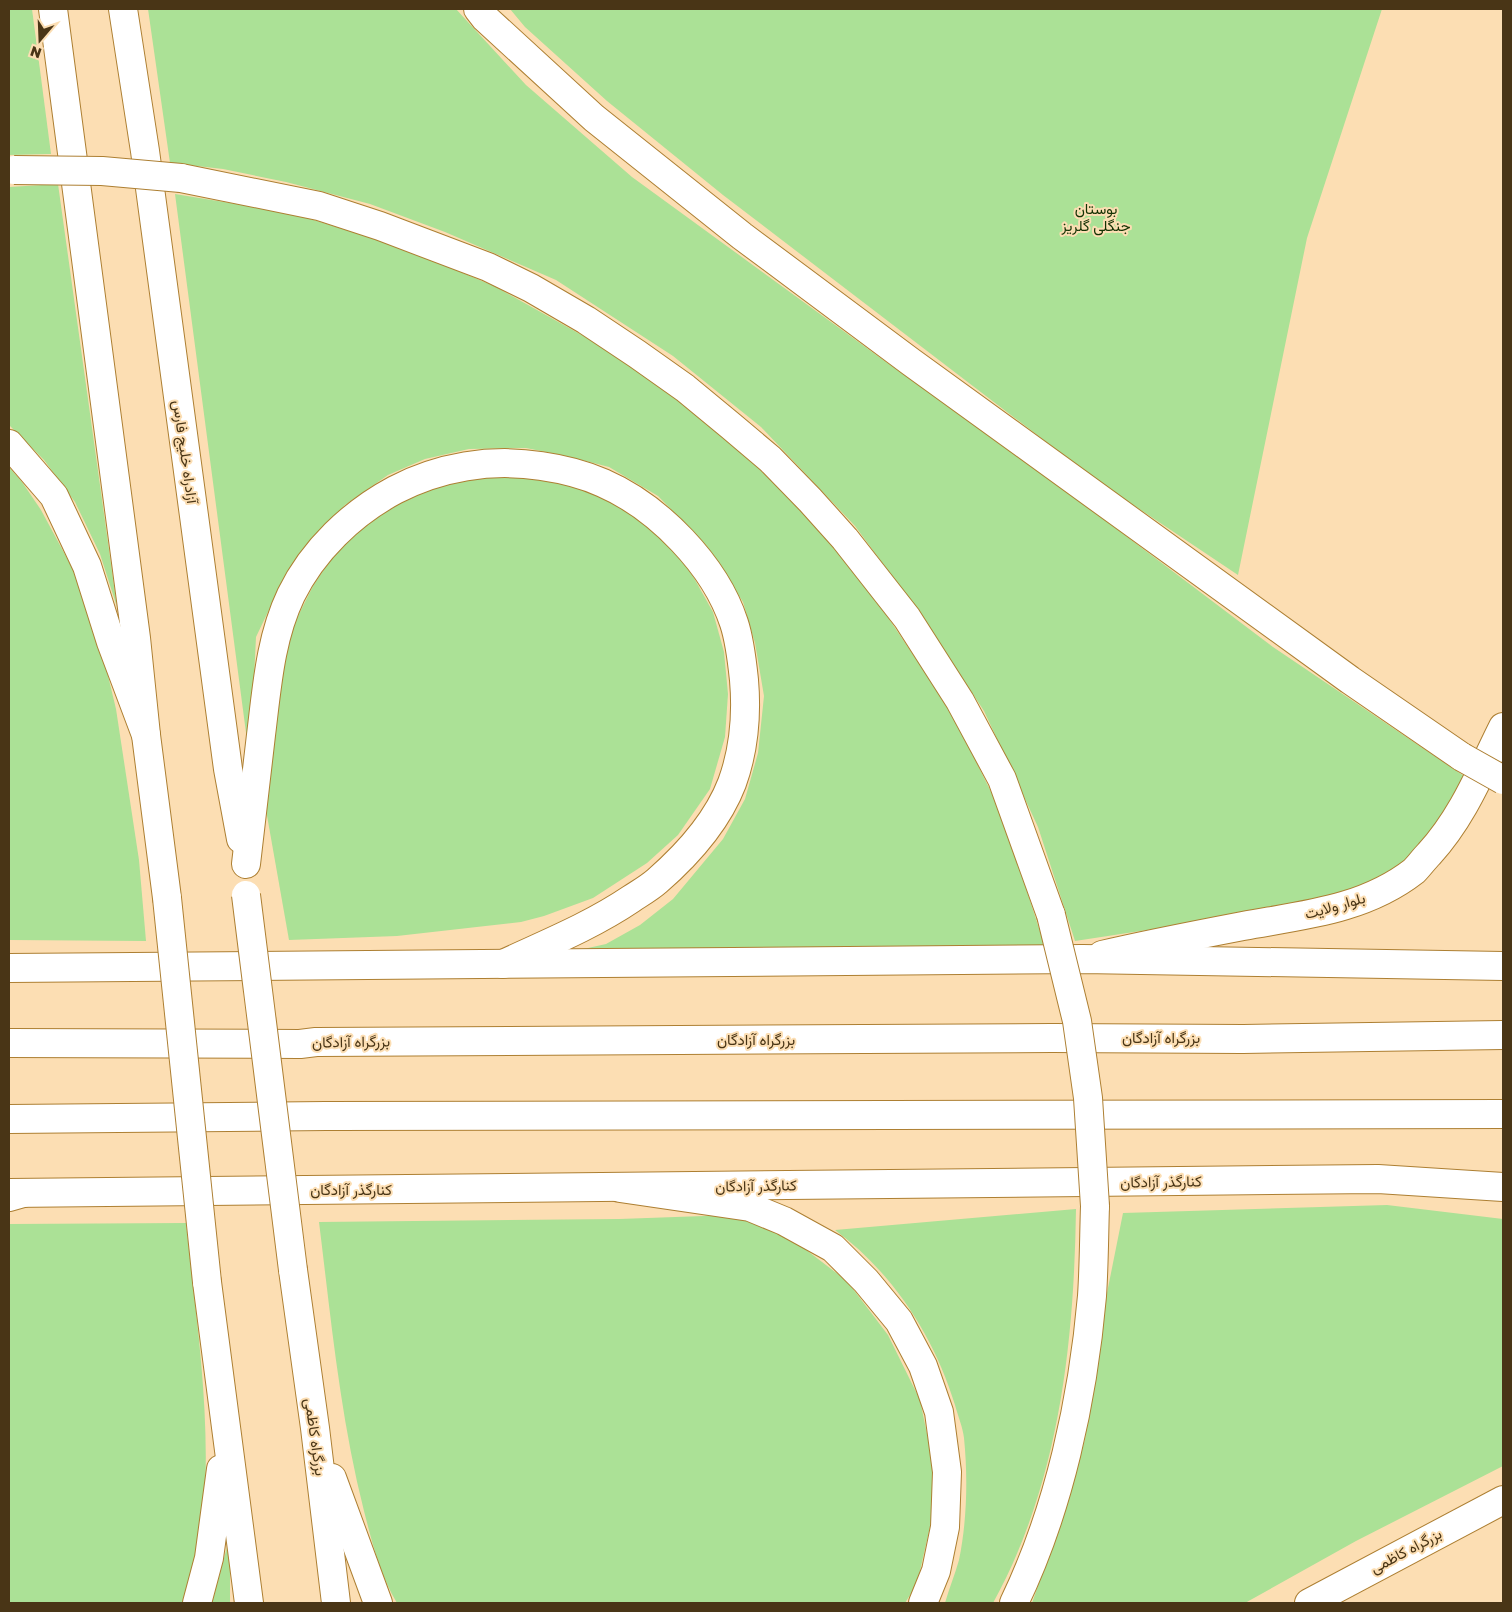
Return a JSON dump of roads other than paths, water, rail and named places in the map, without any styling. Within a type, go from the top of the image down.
[{"type":"main road","points":[[54,9],[168,898],[207,1282],[249,1603]]},
{"type":"main road","name":"آزادراه خلیج فارس","points":[[123,9],[228,768],[246,864],[246,895]]},
{"type":"main road","points":[[478,9],[594,118],[742,236],[911,362],[1342,674],[1462,757],[1503,780]]},
{"type":"main road","points":[[11,171],[102,171],[180,178],[320,206],[380,226],[488,267],[531,288],[586,320],[638,354],[685,388],[770,459],[839,532],[912,625],[960,701],[1002,779],[1051,915],[1078,1030],[1088,1098],[1095,1206],[1092,1296],[1081,1383],[1052,1505],[1030,1570],[1014,1603]]},
{"type":"main road","points":[[9,444],[54,496],[87,566],[111,642],[146,735]]},
{"type":"main road","points":[[246,864],[270,658],[279,622],[292,592],[310,564],[335,534],[360,511],[384,496],[412,481],[450,469],[486,463],[521,463],[566,470],[604,483],[639,502],[671,530],[699,560],[720,590],[734,623],[742,658],[746,701],[743,746],[731,784],[714,819],[685,855],[654,884],[609,914],[503,964]]},
{"type":"main road","name":"بلوار ولایت","points":[[1083,959],[1154,942],[1313,915],[1349,906],[1382,891],[1414,870],[1439,843],[1472,794],[1503,727]]},
{"type":"main road","name":"بزرگراه کاظمی","points":[[246,895],[336,1603]]},
{"type":"main road","points":[[9,968],[1083,959],[1503,966]]},
{"type":"main road","name":"بزرگراه آزادگان","points":[[9,1043],[300,1044],[316,1042],[1243,1039],[1503,1035]]},
{"type":"main road","points":[[1456,1113],[1503,1119]]},
{"type":"main road","points":[[9,1119],[1503,1114]]},
{"type":"main road","name":"کنارگذر آزادگان","points":[[14,1194],[1360,1179],[1503,1187]]},
{"type":"main road","points":[[620,1188],[750,1207],[784,1221],[833,1248],[866,1281],[899,1321],[923,1366],[939,1412],[947,1472],[945,1527],[936,1571],[923,1603]]},
{"type":"main road","points":[[314,1428],[378,1603]]},
{"type":"main road","points":[[198,1603],[209,1558],[226,1430]]},
{"type":"main road","name":"بزرگراه کاظمی","points":[[1309,1603],[1503,1500]]},
{"type":"park label","name":"بوستان جنگلی گلریز","points":[[1096,218]]}]
